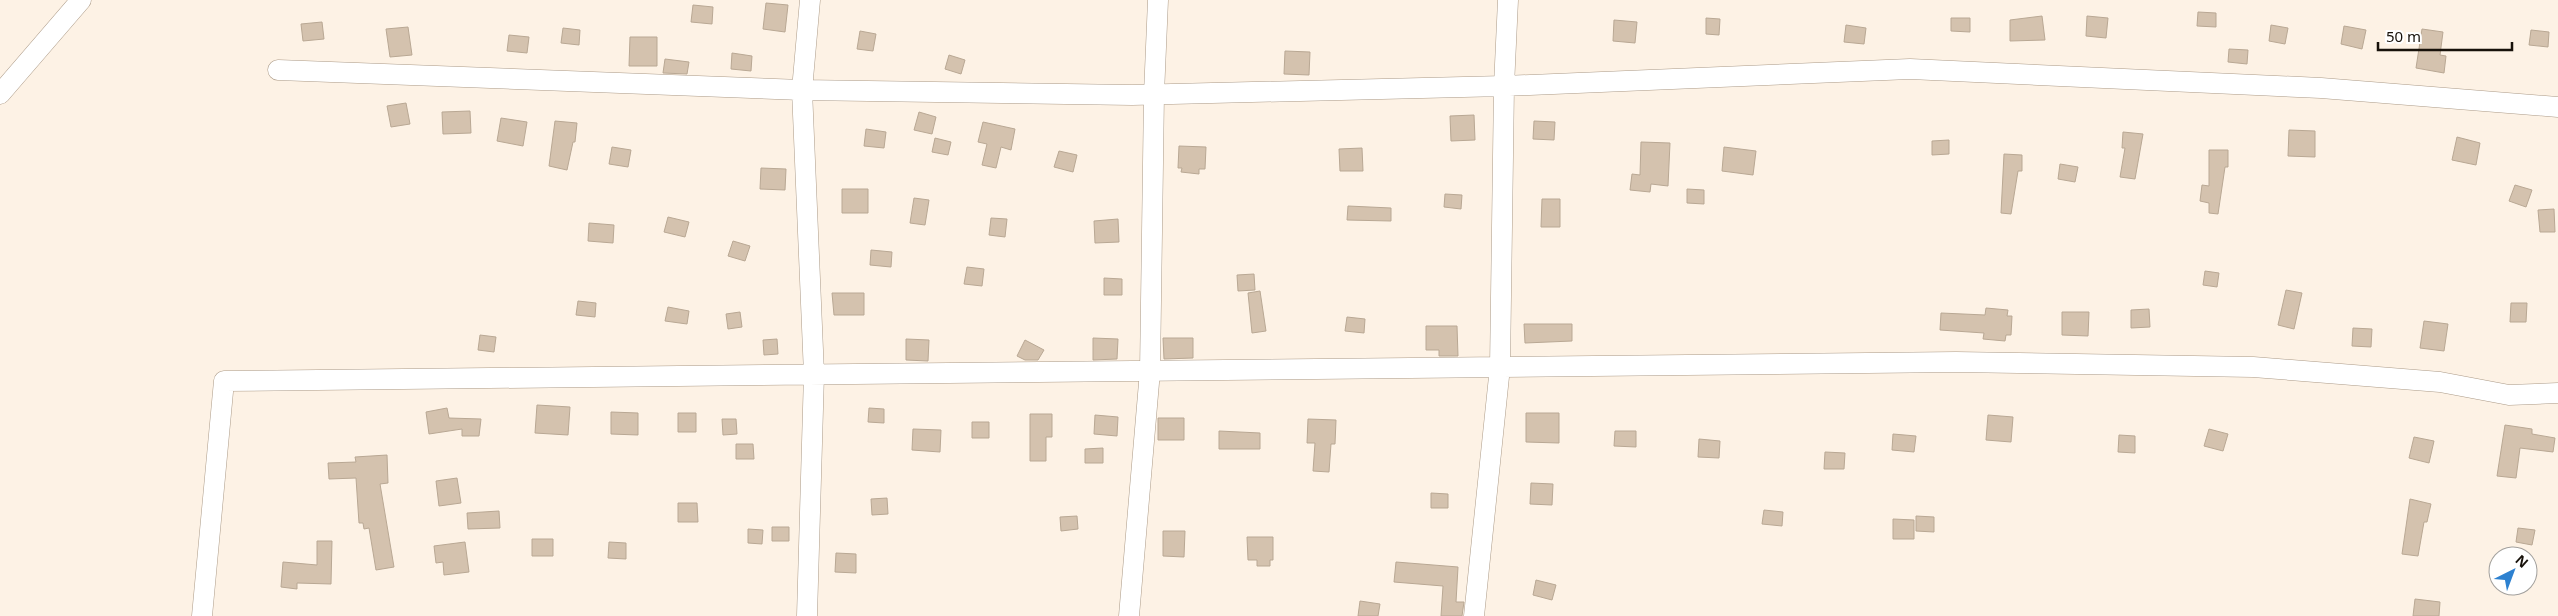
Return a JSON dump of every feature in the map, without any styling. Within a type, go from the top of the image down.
[{"type":"street","points":[[0,94],[81,0]]},
{"type":"street","points":[[807,616],[814,374],[802,90],[810,0]]},
{"type":"street","points":[[1129,616],[1150,371],[1154,94],[1158,0]]},
{"type":"street","points":[[1474,616],[1500,367],[1504,86],[1508,0]]},
{"type":"street","points":[[278,70],[802,90],[1154,94],[1504,86],[1910,69],[2321,88],[2558,107]]},
{"type":"street","points":[[202,616],[224,380],[1956,362],[2243,367],[2440,382],[2508,395],[2558,393]]},
{"type":"building","points":[[766,3],[788,5],[785,32],[763,29]]},
{"type":"building","points":[[693,5],[713,7],[712,24],[691,22]]},
{"type":"building","points":[[2198,12],[2216,13],[2216,27],[2197,26]]},
{"type":"building","points":[[2042,16],[2045,40],[2010,41],[2010,20]]},
{"type":"building","points":[[2087,16],[2108,18],[2106,38],[2086,36]]},
{"type":"building","points":[[1706,18],[1720,19],[1719,35],[1706,34]]},
{"type":"building","points":[[1951,18],[1970,18],[1970,32],[1951,31]]},
{"type":"building","points":[[1614,20],[1637,22],[1635,43],[1613,41]]},
{"type":"building","points":[[322,22],[324,39],[303,41],[301,24]]},
{"type":"building","points":[[1846,25],[1866,28],[1864,44],[1844,42]]},
{"type":"building","points":[[2271,25],[2288,28],[2285,44],[2269,41]]},
{"type":"building","points":[[2344,26],[2366,30],[2362,49],[2341,44]]},
{"type":"building","points":[[408,27],[412,55],[390,57],[386,29]]},
{"type":"building","points":[[563,28],[580,30],[579,45],[561,43]]},
{"type":"building","points":[[2422,29],[2443,32],[2440,55],[2446,56],[2444,73],[2416,68]]},
{"type":"building","points":[[2531,30],[2549,32],[2548,47],[2529,45]]},
{"type":"building","points":[[860,31],[876,34],[873,51],[857,49]]},
{"type":"building","points":[[509,35],[529,37],[527,53],[507,51]]},
{"type":"building","points":[[630,37],[657,37],[657,66],[629,66]]},
{"type":"building","points":[[2229,49],[2248,50],[2247,64],[2228,62]]},
{"type":"building","points":[[1285,51],[1310,52],[1309,75],[1284,74]]},
{"type":"building","points":[[732,53],[752,56],[751,71],[731,69]]},
{"type":"building","points":[[949,55],[965,60],[961,74],[945,69]]},
{"type":"building","points":[[665,59],[689,62],[687,74],[663,73]]},
{"type":"building","points":[[406,103],[410,124],[391,127],[387,106]]},
{"type":"building","points":[[470,111],[471,133],[443,134],[442,112]]},
{"type":"building","points":[[919,112],[936,117],[932,134],[914,130]]},
{"type":"building","points":[[1474,115],[1475,140],[1451,141],[1450,116]]},
{"type":"building","points":[[501,118],[527,122],[523,146],[497,141]]},
{"type":"building","points":[[555,121],[577,123],[575,142],[573,142],[567,170],[549,166]]},
{"type":"building","points":[[1534,121],[1555,122],[1554,140],[1533,139]]},
{"type":"building","points":[[983,122],[1015,129],[1011,150],[1001,147],[996,168],[982,165],[987,144],[978,142]]},
{"type":"building","points":[[866,129],[886,132],[884,148],[864,146]]},
{"type":"building","points":[[2289,130],[2315,131],[2315,157],[2288,156]]},
{"type":"building","points":[[2123,132],[2143,134],[2135,179],[2120,177],[2125,148],[2122,148]]},
{"type":"building","points":[[2457,137],[2480,143],[2476,165],[2452,160]]},
{"type":"building","points":[[935,138],[951,142],[948,155],[932,152]]},
{"type":"building","points":[[1949,140],[1949,154],[1932,155],[1932,141]]},
{"type":"building","points":[[1641,142],[1670,143],[1668,186],[1651,184],[1650,192],[1630,190],[1632,174],[1640,175]]},
{"type":"building","points":[[1179,146],[1206,147],[1205,169],[1199,169],[1199,174],[1181,172],[1182,168],[1178,168]]},
{"type":"building","points":[[612,147],[631,150],[628,167],[609,164]]},
{"type":"building","points":[[1724,147],[1756,151],[1753,175],[1722,171]]},
{"type":"building","points":[[1362,148],[1363,171],[1340,171],[1339,149]]},
{"type":"building","points":[[2209,150],[2228,150],[2228,167],[2225,167],[2218,214],[2209,213],[2209,203],[2200,201],[2202,185],[2209,186]]},
{"type":"building","points":[[1059,151],[1077,155],[1073,172],[1054,167]]},
{"type":"building","points":[[2004,154],[2022,155],[2022,171],[2018,171],[2011,214],[2001,213]]},
{"type":"building","points":[[2060,164],[2078,167],[2075,182],[2058,179]]},
{"type":"building","points":[[761,168],[786,169],[785,190],[760,189]]},
{"type":"building","points":[[2515,185],[2532,190],[2526,207],[2509,201]]},
{"type":"building","points":[[842,189],[868,189],[868,213],[842,213]]},
{"type":"building","points":[[1687,189],[1704,190],[1704,204],[1687,203]]},
{"type":"building","points":[[1445,194],[1462,195],[1461,209],[1444,207]]},
{"type":"building","points":[[914,198],[929,200],[925,225],[910,223]]},
{"type":"building","points":[[1542,199],[1560,199],[1560,227],[1541,227]]},
{"type":"building","points":[[1348,206],[1391,208],[1391,221],[1347,220]]},
{"type":"building","points":[[2554,209],[2555,232],[2540,232],[2538,210]]},
{"type":"building","points":[[668,217],[689,222],[685,237],[664,232]]},
{"type":"building","points":[[991,218],[1007,219],[1005,237],[989,235]]},
{"type":"building","points":[[1118,219],[1119,242],[1095,243],[1094,221]]},
{"type":"building","points":[[589,223],[614,225],[613,243],[588,241]]},
{"type":"building","points":[[733,241],[750,246],[745,261],[728,256]]},
{"type":"building","points":[[871,250],[892,252],[891,267],[870,265]]},
{"type":"building","points":[[967,267],[984,269],[982,286],[964,284]]},
{"type":"building","points":[[2205,271],[2219,273],[2217,287],[2203,285]]},
{"type":"building","points":[[1254,274],[1255,290],[1238,291],[1237,275]]},
{"type":"building","points":[[1104,278],[1122,279],[1122,295],[1104,295]]},
{"type":"building","points":[[2286,290],[2302,293],[2294,329],[2278,325]]},
{"type":"building","points":[[1260,291],[1266,331],[1252,333],[1248,293]]},
{"type":"building","points":[[832,293],[864,293],[864,315],[834,315]]},
{"type":"building","points":[[578,301],[596,303],[595,317],[576,315]]},
{"type":"building","points":[[2511,303],[2527,303],[2526,322],[2510,322]]},
{"type":"building","points":[[668,307],[689,311],[687,324],[665,321]]},
{"type":"building","points":[[1986,308],[2008,310],[2007,316],[2012,316],[2011,335],[2006,335],[2005,341],[1983,339],[1984,333],[1940,330],[1941,313],[1985,315]]},
{"type":"building","points":[[2149,309],[2150,327],[2131,328],[2131,310]]},
{"type":"building","points":[[740,312],[742,327],[728,329],[726,314]]},
{"type":"building","points":[[2062,312],[2089,312],[2088,336],[2062,335]]},
{"type":"building","points":[[1347,317],[1365,319],[1364,333],[1345,331]]},
{"type":"building","points":[[2424,321],[2448,324],[2444,351],[2420,348]]},
{"type":"building","points":[[1524,324],[1572,324],[1572,341],[1525,343]]},
{"type":"building","points":[[1426,326],[1457,326],[1458,356],[1439,356],[1439,350],[1426,350]]},
{"type":"building","points":[[2353,328],[2372,329],[2371,347],[2352,346]]},
{"type":"building","points":[[480,335],[496,337],[494,352],[478,350]]},
{"type":"building","points":[[1093,338],[1118,339],[1117,359],[1093,360]]},
{"type":"building","points":[[1163,338],[1193,338],[1193,358],[1164,359]]},
{"type":"building","points":[[777,339],[778,354],[764,355],[763,340]]},
{"type":"building","points":[[906,339],[929,340],[928,361],[906,360]]},
{"type":"building","points":[[1025,340],[1044,350],[1038,360],[1025,360],[1017,356]]},
{"type":"building","points":[[537,405],[570,407],[568,435],[535,433]]},
{"type":"building","points":[[447,408],[449,418],[481,419],[479,436],[462,436],[462,429],[429,434],[426,412]]},
{"type":"building","points":[[869,408],[884,409],[884,423],[868,422]]},
{"type":"building","points":[[611,412],[638,413],[638,435],[611,434]]},
{"type":"building","points":[[678,413],[696,413],[696,432],[678,432]]},
{"type":"building","points":[[1526,413],[1559,413],[1559,443],[1526,442]]},
{"type":"building","points":[[1030,414],[1052,414],[1052,437],[1046,437],[1046,461],[1030,461]]},
{"type":"building","points":[[1095,415],[1118,417],[1117,436],[1094,434]]},
{"type":"building","points":[[1988,415],[2013,417],[2011,442],[1986,440]]},
{"type":"building","points":[[1158,418],[1184,418],[1184,440],[1158,440]]},
{"type":"building","points":[[722,419],[736,419],[737,434],[723,435]]},
{"type":"building","points":[[1308,419],[1336,420],[1335,444],[1331,444],[1329,472],[1313,471],[1315,443],[1307,443]]},
{"type":"building","points":[[972,422],[989,422],[989,438],[972,438]]},
{"type":"building","points":[[2505,425],[2532,429],[2532,434],[2555,438],[2553,452],[2520,448],[2516,478],[2497,476]]},
{"type":"building","points":[[913,429],[941,430],[940,452],[912,450]]},
{"type":"building","points":[[2209,429],[2228,434],[2223,451],[2204,446]]},
{"type":"building","points":[[1219,431],[1260,433],[1260,449],[1219,449]]},
{"type":"building","points":[[1615,431],[1636,431],[1636,447],[1614,446]]},
{"type":"building","points":[[1893,434],[1916,436],[1914,452],[1892,450]]},
{"type":"building","points":[[2119,435],[2135,436],[2135,453],[2118,452]]},
{"type":"building","points":[[2414,437],[2434,441],[2429,463],[2409,458]]},
{"type":"building","points":[[1699,439],[1720,441],[1719,458],[1698,457]]},
{"type":"building","points":[[736,444],[753,444],[754,459],[736,459]]},
{"type":"building","points":[[1103,448],[1103,463],[1085,463],[1085,449]]},
{"type":"building","points":[[1825,452],[1845,453],[1844,469],[1824,469]]},
{"type":"building","points":[[387,455],[388,483],[380,484],[394,567],[376,570],[369,528],[364,529],[363,523],[359,523],[356,478],[329,479],[328,463],[356,462],[355,457]]},
{"type":"building","points":[[457,478],[461,503],[439,506],[436,481]]},
{"type":"building","points":[[1531,483],[1553,484],[1552,505],[1530,504]]},
{"type":"building","points":[[1431,493],[1448,494],[1448,508],[1431,508]]},
{"type":"building","points":[[887,498],[888,514],[872,515],[871,499]]},
{"type":"building","points":[[2410,499],[2431,504],[2427,522],[2424,522],[2418,556],[2402,554]]},
{"type":"building","points":[[678,503],[697,503],[698,522],[678,522]]},
{"type":"building","points":[[1764,510],[1783,512],[1782,526],[1762,524]]},
{"type":"building","points":[[499,511],[500,528],[468,529],[467,513]]},
{"type":"building","points":[[1077,516],[1078,529],[1061,531],[1060,517]]},
{"type":"building","points":[[1916,516],[1934,517],[1934,532],[1916,531]]},
{"type":"building","points":[[1893,519],[1914,520],[1914,539],[1893,539]]},
{"type":"building","points":[[772,527],[789,527],[789,541],[772,541]]},
{"type":"building","points":[[2518,528],[2535,530],[2532,545],[2516,542]]},
{"type":"building","points":[[748,529],[763,530],[762,544],[748,543]]},
{"type":"building","points":[[1163,531],[1185,531],[1184,557],[1163,556]]},
{"type":"building","points":[[1247,537],[1273,537],[1273,560],[1270,560],[1270,566],[1257,566],[1257,560],[1248,560]]},
{"type":"building","points":[[532,539],[553,539],[553,556],[532,556]]},
{"type":"building","points":[[317,541],[332,541],[331,584],[297,583],[297,589],[281,587],[283,562],[317,565]]},
{"type":"building","points":[[465,542],[469,572],[444,575],[443,562],[436,563],[434,546]]},
{"type":"building","points":[[609,542],[626,543],[626,559],[608,558]]},
{"type":"building","points":[[836,553],[856,554],[856,573],[835,572]]},
{"type":"building","points":[[1396,562],[1458,567],[1456,602],[1464,602],[1462,616],[1441,616],[1443,586],[1394,582]]},
{"type":"building","points":[[1536,580],[1556,585],[1552,600],[1533,595]]},
{"type":"building","points":[[2415,599],[2440,602],[2439,616],[2413,616]]},
{"type":"building","points":[[1360,601],[1380,604],[1378,616],[1358,616]]}]
